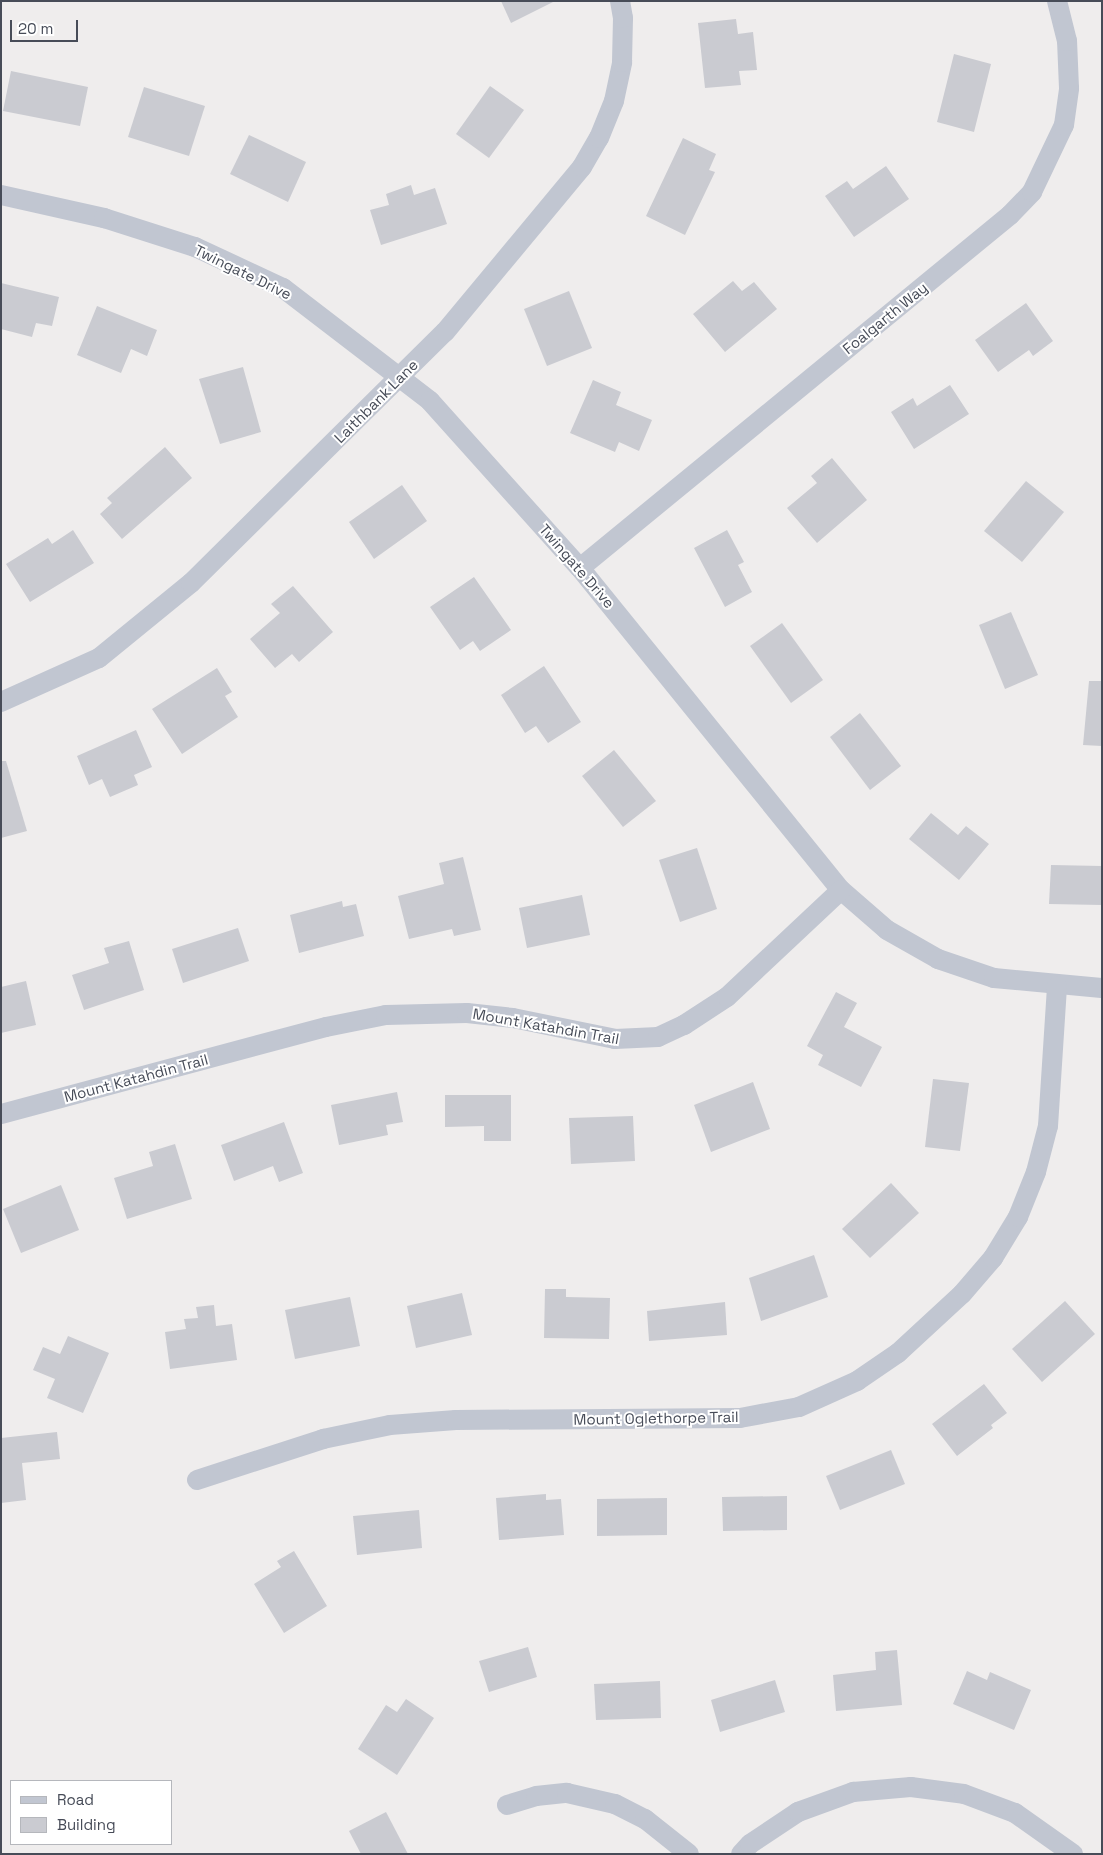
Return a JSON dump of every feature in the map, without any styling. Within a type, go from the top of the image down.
[{"type":"street","name":"Laithbank Lane","points":[[1,702],[99,658],[191,583],[445,332],[582,167],[614,101],[622,62],[623,18],[620,1]]},
{"type":"street","name":"Foalgarth Way","points":[[580,568],[1010,215],[1032,192],[1064,125],[1069,88],[1067,41],[1057,1]]},
{"type":"street","name":"Twingate Drive","points":[[1,195],[104,218],[196,247],[283,288],[402,376],[430,401],[580,568],[841,890],[887,930],[938,959],[994,978],[1057,986],[1102,988]]},
{"type":"street","name":"Mount Katahdin Trail","points":[[1,1114],[326,1027],[386,1015],[467,1013],[513,1018],[615,1039],[658,1037],[684,1026],[727,996],[841,890]]},
{"type":"street","name":"Mount Oglethorpe Trail","points":[[197,1480],[324,1439],[390,1425],[456,1420],[740,1418],[799,1406],[858,1381],[898,1353],[962,1294],[993,1258],[1018,1217],[1036,1172],[1048,1126],[1057,986]]},
{"type":"street","points":[[741,1854],[750,1844],[798,1812],[853,1792],[911,1787],[964,1794],[1014,1813],[1050,1834],[1073,1854]]},
{"type":"street","points":[[507,1805],[536,1796],[567,1794],[615,1804],[645,1818],[689,1854]]},
{"type":"building","points":[[501,1],[555,1],[511,23]]},
{"type":"building","points":[[736,19],[738,34],[753,32],[757,70],[739,71],[741,85],[705,88],[698,23]]},
{"type":"building","points":[[954,54],[991,64],[974,132],[937,122]]},
{"type":"building","points":[[11,71],[88,87],[80,126],[3,111]]},
{"type":"building","points":[[490,86],[524,110],[489,158],[456,134]]},
{"type":"building","points":[[144,87],[205,106],[189,156],[128,137]]},
{"type":"building","points":[[249,135],[306,162],[288,202],[230,174]]},
{"type":"building","points":[[683,138],[716,154],[709,170],[715,172],[685,235],[646,216]]},
{"type":"building","points":[[886,166],[909,199],[854,237],[825,196],[847,181],[853,189]]},
{"type":"building","points":[[411,185],[414,195],[435,188],[447,224],[381,245],[370,210],[389,205],[386,194]]},
{"type":"building","points":[[733,281],[742,291],[754,282],[777,309],[725,352],[693,314]]},
{"type":"building","points":[[1,283],[59,297],[52,326],[36,323],[32,337],[1,329]]},
{"type":"building","points":[[569,291],[592,348],[547,366],[524,309]]},
{"type":"building","points":[[1026,303],[1053,341],[1033,356],[1029,350],[998,372],[975,340]]},
{"type":"building","points":[[97,306],[157,330],[147,356],[131,349],[121,373],[77,355]]},
{"type":"building","points":[[243,367],[261,432],[220,444],[199,379]]},
{"type":"building","points":[[593,380],[621,392],[616,405],[652,420],[639,451],[619,442],[615,452],[570,433]]},
{"type":"building","points":[[950,385],[969,414],[914,449],[891,412],[913,398],[917,406]]},
{"type":"building","points":[[165,447],[192,478],[122,539],[100,514],[112,503],[107,498]]},
{"type":"building","points":[[832,458],[867,500],[817,543],[787,508],[817,483],[811,476]]},
{"type":"building","points":[[1026,481],[1064,512],[1022,562],[984,531]]},
{"type":"building","points":[[402,485],[427,521],[374,559],[349,522]]},
{"type":"building","points":[[73,530],[94,563],[30,602],[6,564],[48,538],[52,544]]},
{"type":"building","points":[[727,530],[744,562],[738,565],[752,592],[725,607],[694,548]]},
{"type":"building","points":[[474,577],[511,630],[480,651],[473,641],[460,650],[430,607]]},
{"type":"building","points":[[293,586],[333,632],[299,662],[292,654],[275,668],[250,639],[280,613],[271,604]]},
{"type":"building","points":[[1011,612],[1038,675],[1005,689],[979,625]]},
{"type":"building","points":[[782,623],[823,680],[791,703],[750,646]]},
{"type":"building","points":[[544,666],[581,722],[548,743],[536,726],[525,733],[501,695]]},
{"type":"building","points":[[217,668],[232,692],[225,696],[238,717],[182,754],[152,709]]},
{"type":"building","points":[[1089,681],[1102,681],[1102,746],[1083,745]]},
{"type":"building","points":[[860,713],[901,766],[870,790],[830,737]]},
{"type":"building","points":[[136,730],[152,767],[134,775],[138,785],[110,797],[102,779],[89,785],[77,756]]},
{"type":"building","points":[[614,750],[656,801],[623,827],[582,776]]},
{"type":"building","points":[[1,761],[6,761],[27,831],[1,838]]},
{"type":"building","points":[[931,813],[958,835],[966,826],[989,844],[959,880],[909,839]]},
{"type":"building","points":[[697,848],[717,909],[680,922],[659,860]]},
{"type":"building","points":[[463,857],[481,930],[454,936],[452,929],[409,939],[398,896],[444,884],[439,863]]},
{"type":"building","points":[[1051,865],[1102,866],[1102,905],[1049,904]]},
{"type":"building","points":[[582,895],[590,935],[527,948],[519,908]]},
{"type":"building","points":[[342,901],[343,907],[356,904],[364,936],[299,953],[290,915]]},
{"type":"building","points":[[238,928],[249,961],[183,983],[172,949]]},
{"type":"building","points":[[129,941],[144,990],[84,1010],[72,975],[109,963],[104,948]]},
{"type":"building","points":[[26,981],[36,1025],[1,1033],[1,987]]},
{"type":"building","points":[[836,992],[857,1003],[844,1027],[882,1047],[861,1087],[818,1065],[823,1055],[807,1046]]},
{"type":"building","points":[[933,1079],[969,1083],[960,1151],[925,1147]]},
{"type":"building","points":[[753,1082],[770,1129],[711,1152],[694,1105]]},
{"type":"building","points":[[397,1092],[403,1122],[386,1125],[388,1135],[339,1145],[331,1105]]},
{"type":"building","points":[[445,1095],[511,1095],[511,1141],[484,1141],[484,1126],[445,1127]]},
{"type":"building","points":[[633,1116],[635,1161],[571,1164],[569,1118]]},
{"type":"building","points":[[284,1122],[303,1173],[279,1182],[273,1166],[234,1181],[221,1145]]},
{"type":"building","points":[[175,1144],[192,1199],[127,1219],[114,1178],[153,1166],[149,1152]]},
{"type":"building","points":[[891,1183],[919,1213],[870,1258],[842,1229]]},
{"type":"building","points":[[61,1185],[79,1230],[21,1253],[3,1209]]},
{"type":"building","points":[[814,1255],[828,1297],[761,1321],[749,1278]]},
{"type":"building","points":[[545,1289],[566,1289],[566,1297],[610,1298],[609,1339],[544,1338]]},
{"type":"building","points":[[462,1293],[472,1335],[416,1348],[407,1306]]},
{"type":"building","points":[[350,1297],[360,1346],[295,1359],[285,1310]]},
{"type":"building","points":[[1065,1301],[1095,1334],[1042,1382],[1012,1349]]},
{"type":"building","points":[[725,1302],[727,1335],[649,1341],[647,1311]]},
{"type":"building","points":[[214,1305],[216,1326],[232,1324],[237,1360],[170,1369],[165,1332],[186,1329],[184,1319],[198,1318],[196,1307]]},
{"type":"building","points":[[68,1336],[109,1353],[83,1413],[47,1398],[55,1379],[33,1370],[43,1347],[60,1354]]},
{"type":"building","points":[[984,1384],[1007,1413],[991,1425],[993,1428],[957,1456],[932,1424]]},
{"type":"building","points":[[57,1432],[60,1459],[22,1463],[26,1500],[1,1503],[1,1438]]},
{"type":"building","points":[[891,1450],[905,1484],[840,1510],[826,1476]]},
{"type":"building","points":[[546,1494],[546,1500],[561,1499],[564,1535],[499,1540],[496,1498]]},
{"type":"building","points":[[787,1496],[787,1530],[723,1531],[722,1497]]},
{"type":"building","points":[[667,1498],[667,1535],[597,1536],[597,1499]]},
{"type":"building","points":[[419,1510],[422,1548],[357,1555],[353,1516]]},
{"type":"building","points":[[294,1551],[327,1606],[284,1633],[254,1584],[281,1567],[277,1561]]},
{"type":"building","points":[[528,1647],[537,1677],[489,1692],[479,1661]]},
{"type":"building","points":[[897,1650],[902,1705],[836,1711],[833,1675],[876,1670],[875,1652]]},
{"type":"building","points":[[967,1671],[987,1680],[990,1672],[1031,1690],[1014,1730],[953,1704]]},
{"type":"building","points":[[775,1680],[785,1712],[720,1732],[711,1700]]},
{"type":"building","points":[[660,1681],[661,1718],[596,1720],[594,1684]]},
{"type":"building","points":[[406,1699],[434,1718],[397,1775],[358,1749],[386,1705],[397,1712]]},
{"type":"building","points":[[386,1812],[408,1854],[361,1854],[349,1831]]}]
